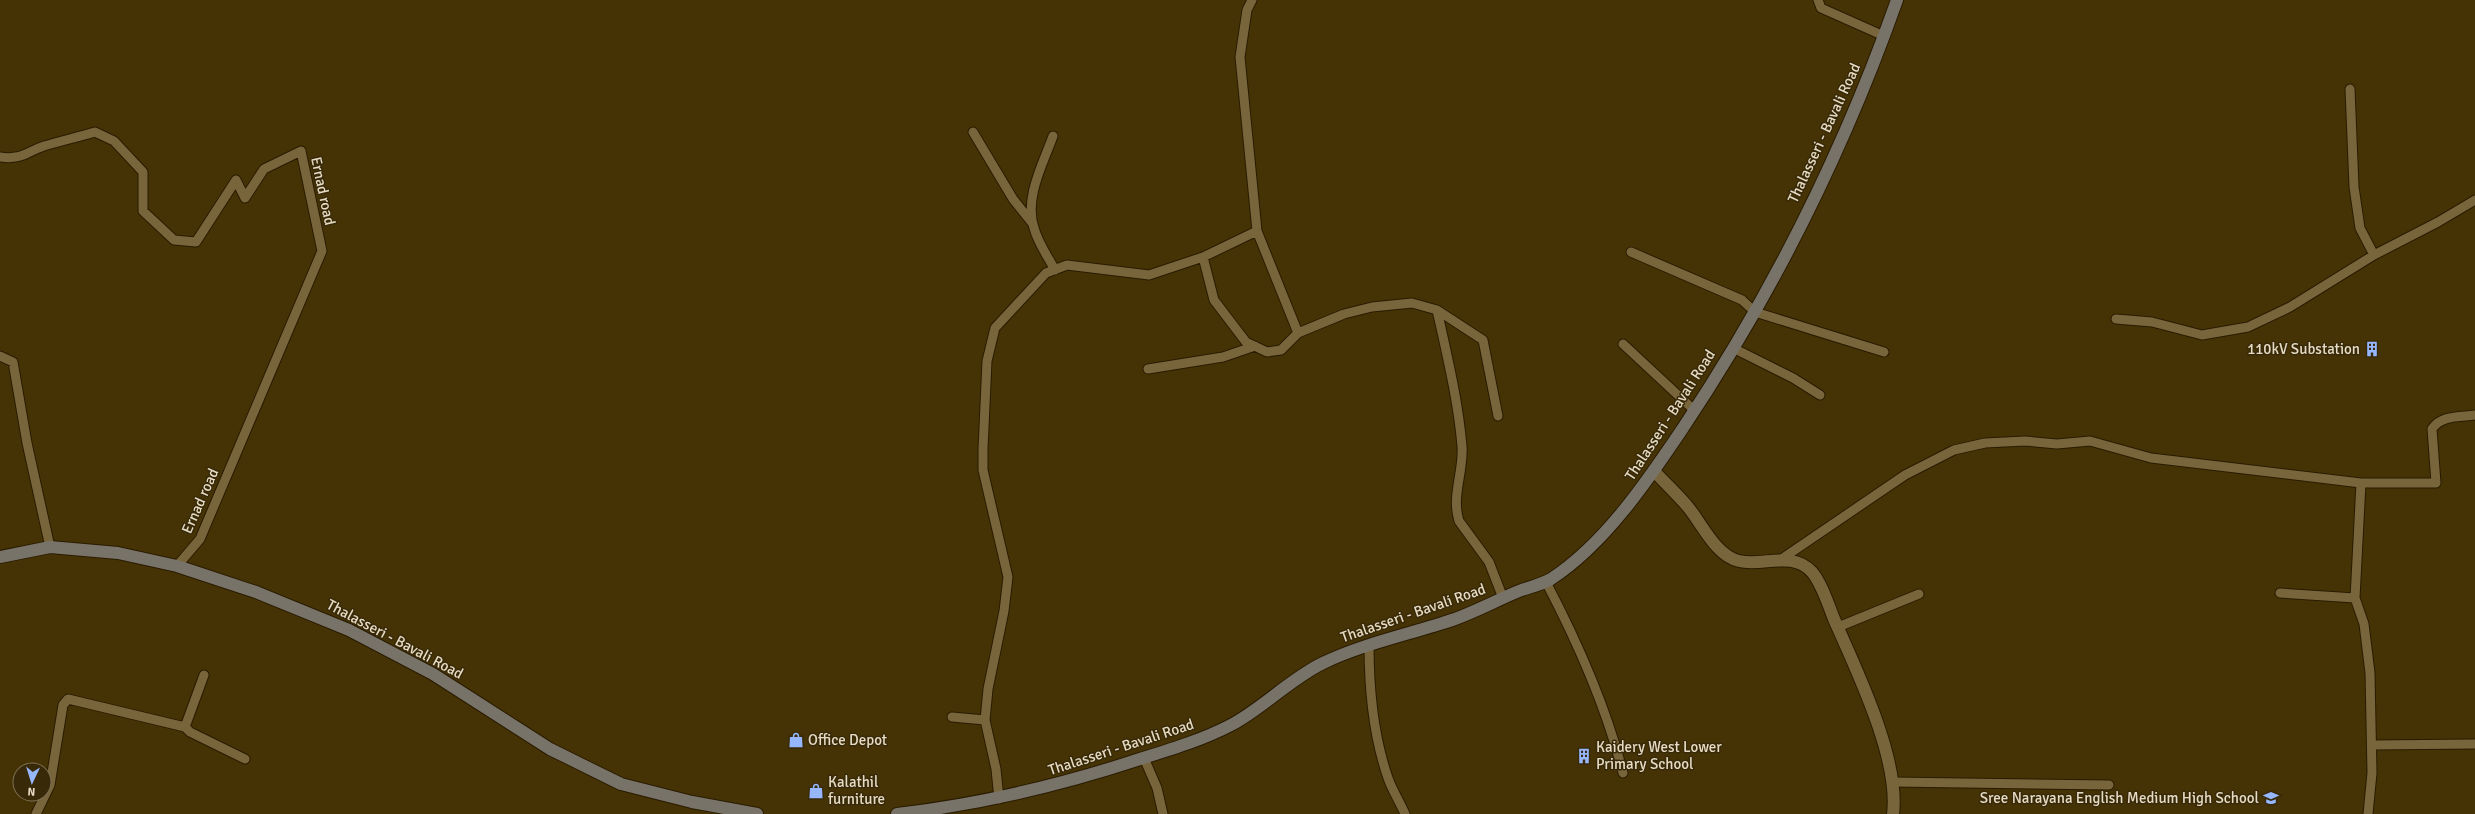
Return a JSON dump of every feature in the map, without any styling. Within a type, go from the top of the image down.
[{"type":"main road","name":"Thalasseri - Bavali Road","points":[[897,814],[945,809],[999,799],[1080,780],[1144,758],[1192,744],[1235,723],[1319,664],[1369,645],[1458,618],[1503,598],[1546,582],[1591,545],[1655,472],[1755,312],[1822,182],[1884,36],[1897,0]]},
{"type":"main road","name":"Thalasseri - Bavali Road","points":[[0,557],[50,547],[118,553],[177,566],[256,592],[349,630],[433,674],[550,749],[621,784],[692,802],[753,814]]},
{"type":"street","points":[[1252,0],[1247,10],[1240,57],[1257,231],[1298,333]]},
{"type":"street","points":[[1818,0],[1820,8],[1884,36]]},
{"type":"street","points":[[2350,89],[2354,187],[2360,228],[2374,255]]},
{"type":"street","name":"Ernad road","points":[[0,157],[9,158],[27,155],[41,147],[95,132],[114,142],[143,172],[144,212],[174,240],[196,242],[236,180],[245,198],[264,169],[301,151],[322,251],[200,540],[177,566]]},
{"type":"street","points":[[973,132],[1013,199],[1033,224],[1055,270]]},
{"type":"street","points":[[1033,224],[1033,190],[1053,136]]},
{"type":"street","points":[[2116,319],[2152,322],[2202,336],[2248,327],[2296,303],[2374,255],[2438,222],[2475,200]]},
{"type":"street","points":[[999,799],[996,769],[985,720],[988,689],[1004,611],[1008,577],[983,470],[987,361],[995,328],[1041,278],[1067,265],[1149,276],[1203,257],[1257,231]]},
{"type":"street","points":[[1631,252],[1742,300],[1755,312],[1884,352]]},
{"type":"street","points":[[1203,257],[1214,300],[1246,342],[1267,352],[1281,350],[1298,333],[1344,314],[1372,307],[1412,303],[1438,310],[1483,340],[1498,416]]},
{"type":"street","points":[[1438,310],[1452,381],[1462,447],[1457,481],[1456,513],[1459,521],[1489,562],[1503,598]]},
{"type":"street","points":[[1623,344],[1694,411]]},
{"type":"street","points":[[1148,369],[1223,356],[1255,346]]},
{"type":"street","points":[[1733,348],[1793,378],[1820,395]]},
{"type":"street","points":[[0,356],[13,362],[27,443],[50,547]]},
{"type":"street","points":[[1780,560],[1905,475],[1954,450],[1985,443],[2025,441],[2057,444],[2090,441],[2151,458],[2361,483],[2436,483],[2432,429],[2436,423],[2443,419],[2475,415]]},
{"type":"street","points":[[1655,472],[1688,506],[1722,552],[1739,561],[1780,560],[1798,563],[1812,572],[1838,627],[1877,721],[1893,782],[1893,814]]},
{"type":"street","points":[[2361,483],[2356,598],[2364,624],[2370,673],[2372,773],[2368,814]]},
{"type":"street","points":[[1546,582],[1573,633],[1612,728],[1623,773]]},
{"type":"street","points":[[2280,593],[2356,598]]},
{"type":"street","points":[[1838,627],[1919,594]]},
{"type":"street","points":[[1369,645],[1369,684],[1377,742],[1388,780],[1405,814]]},
{"type":"street","points":[[185,728],[204,675]]},
{"type":"street","points":[[36,814],[50,785],[63,705],[68,699],[185,728],[190,732],[245,759]]},
{"type":"street","points":[[952,717],[985,720]]},
{"type":"street","points":[[2372,745],[2475,744]]},
{"type":"street","points":[[1144,758],[1157,788],[1163,814]]},
{"type":"street","points":[[1893,782],[2109,785]]},
{"type":"place","name":"110kV Substation","points":[[2372,349]]},
{"type":"place","name":"Office Depot","points":[[796,740]]},
{"type":"place","name":"Kaidery West Lower Primary School","points":[[1584,756]]},
{"type":"place","name":"Kalathil furniture","points":[[816,791]]},
{"type":"place","name":"Sree Narayana English Medium High School","points":[[2271,798]]}]
